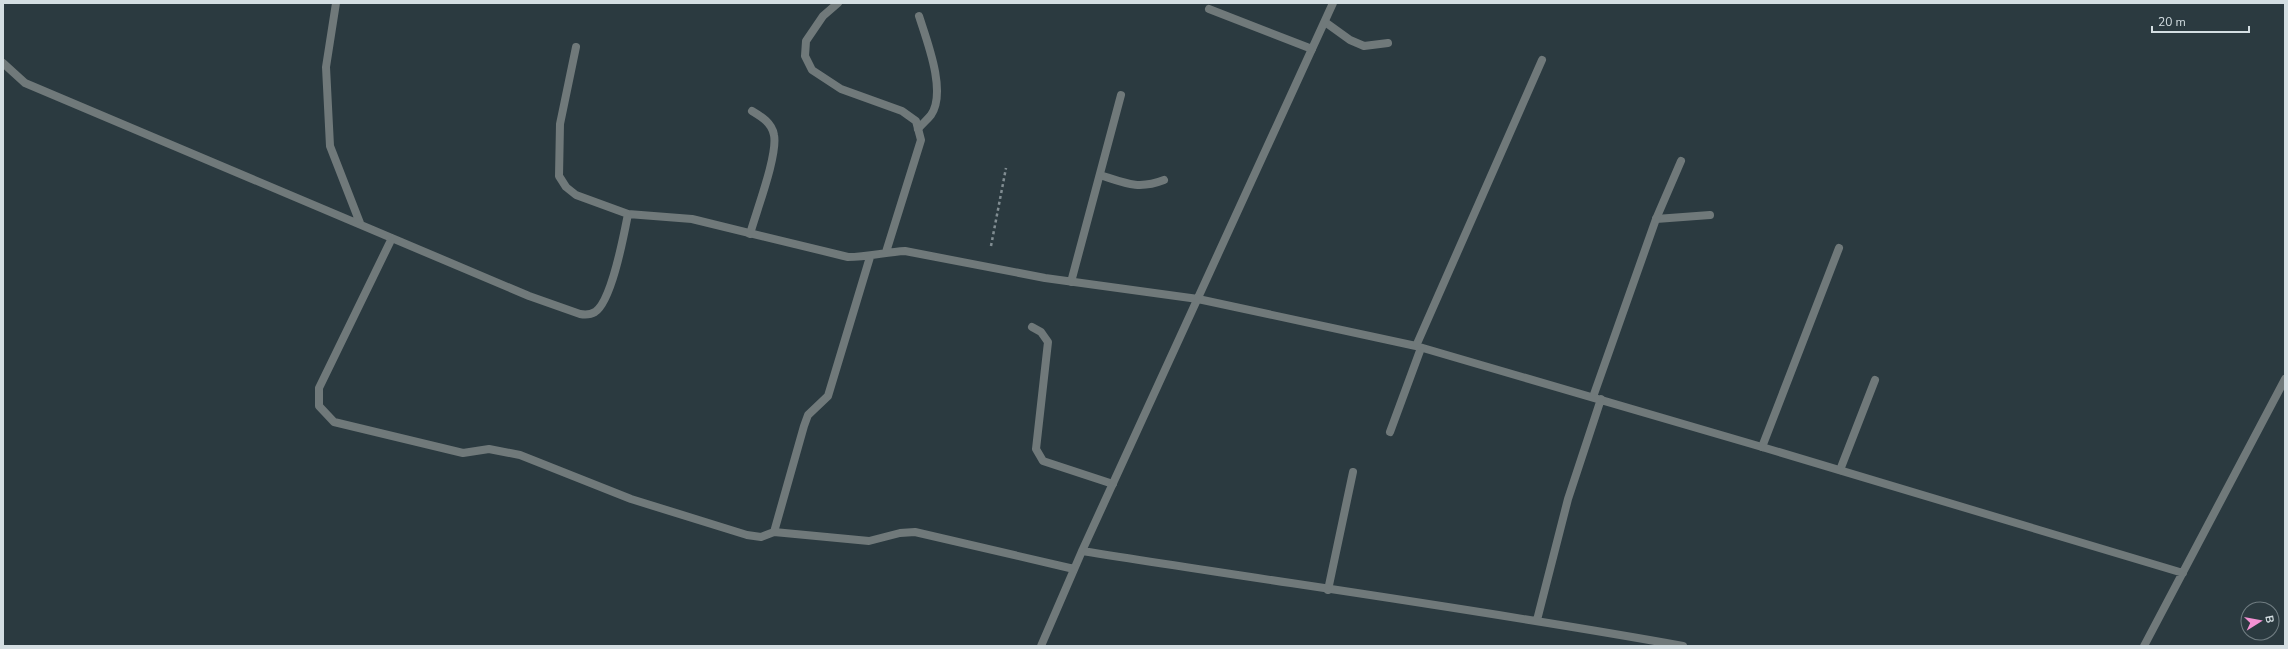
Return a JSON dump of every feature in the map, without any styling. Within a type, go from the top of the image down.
[{"type":"street","points":[[336,3],[326,67],[330,146],[360,223]]},
{"type":"street","points":[[838,3],[823,16],[806,41],[805,56],[812,70],[841,89],[902,111],[916,121],[921,140],[886,252]]},
{"type":"street","points":[[1041,646],[1082,551],[1333,3]]},
{"type":"street","points":[[1209,9],[1312,49]]},
{"type":"street","points":[[918,129],[931,115],[937,97],[936,81],[929,45],[919,16]]},
{"type":"street","points":[[1324,22],[1350,40],[1364,46],[1388,43]]},
{"type":"street","points":[[576,47],[560,124],[559,176],[566,187],[576,195],[628,214],[692,219],[848,257],[870,257],[886,252],[905,251],[1071,282],[1198,299],[1418,347],[1597,398],[2183,573]]},
{"type":"street","points":[[1390,432],[1418,347],[1542,60]]},
{"type":"street","points":[[3,63],[25,83],[360,223],[529,296],[580,314],[589,315],[596,311],[604,302],[616,267],[628,214]]},
{"type":"street","points":[[1071,282],[1121,95]]},
{"type":"street","points":[[750,234],[773,154],[774,135],[768,121],[752,111]]},
{"type":"street","points":[[1536,620],[1568,499],[1597,398],[1656,219],[1681,161]]},
{"type":"street","points":[[1100,175],[1132,186],[1150,186],[1164,180]]},
{"type":"street","points":[[1656,219],[1710,215]]},
{"type":"street","points":[[392,238],[319,388],[319,406],[334,422],[463,453],[489,449],[520,455],[631,500],[739,533],[761,537],[774,532],[869,541],[900,533],[915,532],[1074,569]]},
{"type":"street","points":[[1762,447],[1839,248]]},
{"type":"street","points":[[774,532],[804,426],[808,415],[828,396],[870,257]]},
{"type":"street","points":[[1032,327],[1041,332],[1048,342],[1036,449],[1042,461],[1113,484]]},
{"type":"street","points":[[1840,470],[1875,380]]},
{"type":"street","points":[[2144,646],[2285,380]]},
{"type":"street","points":[[1328,590],[1353,472]]},
{"type":"street","points":[[1082,551],[1328,590],[1536,620],[1683,646]]},
{"type":"path","points":[[987,266],[1006,168]]}]
